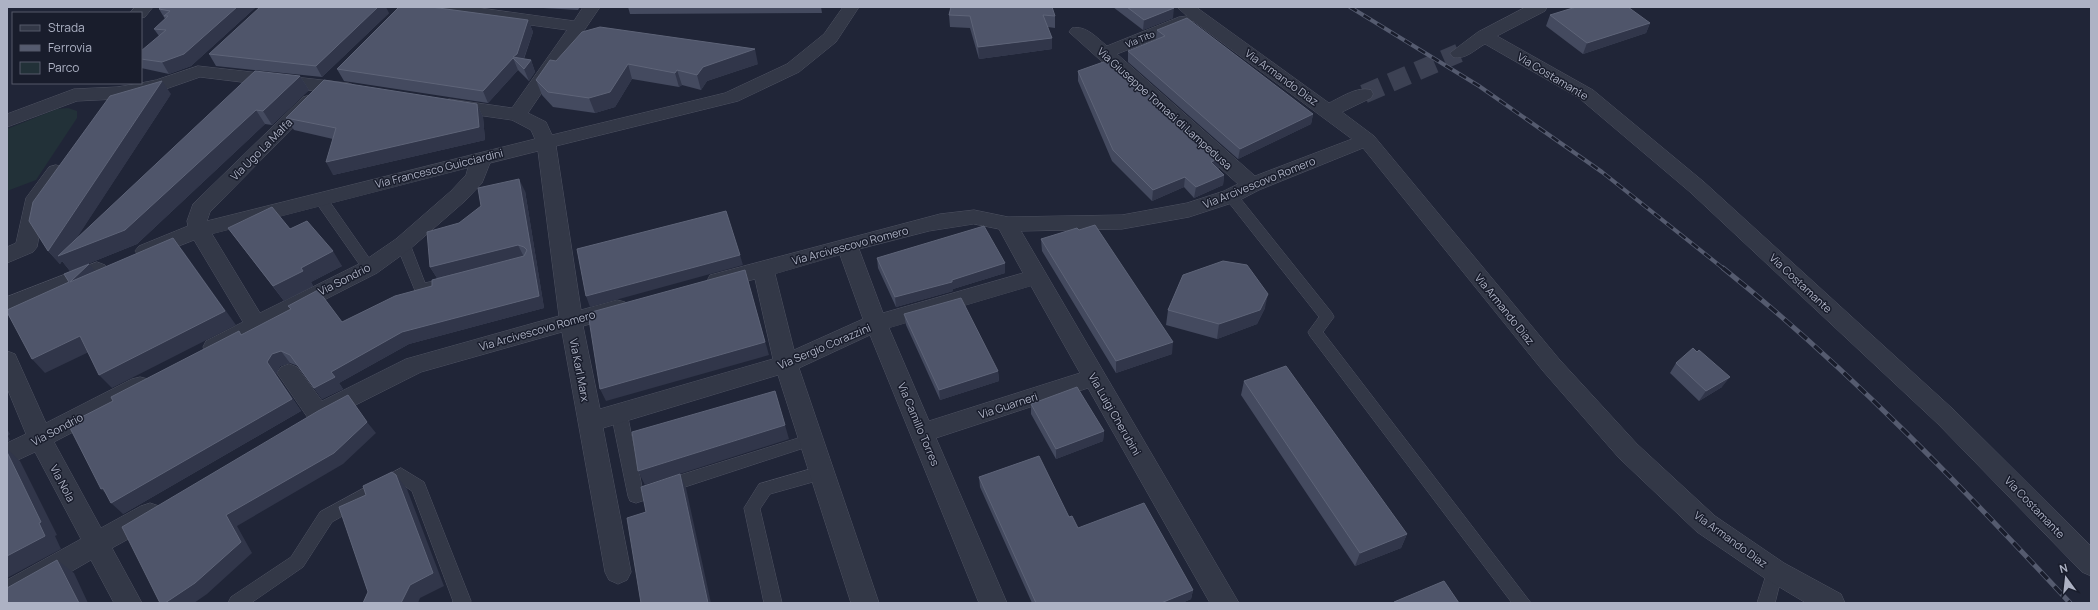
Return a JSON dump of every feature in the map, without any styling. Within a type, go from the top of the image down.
[{"type":"street","points":[[436,7],[579,27]]},
{"type":"street","points":[[520,149],[517,115],[592,7]]},
{"type":"street","name":"Via Francesco Guicciardini","points":[[133,256],[199,230],[482,157],[731,97],[793,68],[830,38],[851,7]]},
{"type":"street","points":[[1459,53],[1484,36],[1539,7]]},
{"type":"street","name":"Via Tito","points":[[1105,53],[1191,11]]},
{"type":"street","name":"Via Armando Diaz","points":[[1191,11],[1367,140],[1551,366],[1628,451],[1706,524],[1775,571],[1831,603]]},
{"type":"street","name":"Via Giuseppe Tomasi di Lampedusa","points":[[1078,32],[1105,53],[1252,185]]},
{"type":"street","name":"Via Costamante","points":[[1484,36],[1586,94],[1697,187],[1946,417],[2091,564]]},
{"type":"street","points":[[7,121],[79,89],[117,93],[160,84],[198,71],[216,55]]},
{"type":"street","name":"Via Ugo La Malfa","points":[[199,230],[197,221],[200,209],[342,70]]},
{"type":"street","points":[[198,71],[326,85],[364,91]]},
{"type":"street","points":[[103,112],[117,93]]},
{"type":"street","points":[[1329,111],[1364,94]]},
{"type":"street","points":[[433,102],[517,115],[539,126],[546,142]]},
{"type":"street","name":"Via Arcivescovo Romero","points":[[702,286],[934,222],[975,217],[992,219],[1007,224],[1122,222],[1189,210],[1231,196],[1252,185],[1367,140]]},
{"type":"street","name":"Via Karl Marx","points":[[546,142],[571,320],[618,572]]},
{"type":"street","points":[[7,255],[26,247],[36,198],[70,155]]},
{"type":"street","name":"Via Sondrio","points":[[194,358],[369,268],[403,244],[458,196],[475,178],[482,157]]},
{"type":"street","name":"Via Luigi Cherubini","points":[[1007,224],[1036,277],[1226,603]]},
{"type":"street","points":[[199,230],[256,325]]},
{"type":"street","name":"Via Camillo Torres","points":[[847,245],[876,323],[993,603]]},
{"type":"street","points":[[7,306],[111,265]]},
{"type":"street","points":[[763,269],[786,364],[865,603]]},
{"type":"street","name":"Via Sergio Corazzini","points":[[590,422],[786,364],[876,323],[1036,277]]},
{"type":"street","name":"Via Arcivescovo Romero","points":[[298,426],[414,364],[640,302]]},
{"type":"street","name":"Via Nola","points":[[7,360],[40,438],[128,603]]},
{"type":"street","points":[[289,373],[318,414]]},
{"type":"street","name":"Via Sondrio","points":[[7,455],[158,376]]},
{"type":"street","name":"Via Guarneri","points":[[922,432],[1094,377]]},
{"type":"street","points":[[7,594],[170,502]]},
{"type":"lane","points":[[1231,196],[1327,317],[1315,332],[1522,603]]},
{"type":"lane","points":[[320,198],[369,268]]},
{"type":"lane","points":[[403,244],[421,289],[465,278]]},
{"type":"lane","points":[[619,413],[636,496],[811,440]]},
{"type":"lane","points":[[773,603],[752,508],[765,489],[822,473]]},
{"type":"lane","points":[[237,603],[297,562],[326,517],[401,475],[418,487],[462,601],[461,603]]},
{"type":"lane","points":[[1766,603],[1775,571]]},
{"type":"green space","points":[[68,108],[77,111],[77,118],[36,180],[7,191],[7,129],[57,109]]},
{"type":"building","points":[[161,7],[237,7],[184,54],[162,62],[142,59],[142,50],[166,30],[154,29],[168,16],[164,16],[170,11],[159,9]]},
{"type":"building","points":[[260,7],[378,7],[316,66],[209,54]]},
{"type":"building","points":[[399,7],[431,7],[528,20],[517,54],[513,57],[531,60],[524,69],[513,58],[483,91],[337,69]]},
{"type":"building","points":[[951,7],[1052,7],[1055,16],[1043,15],[1052,38],[978,47],[970,16],[949,15]]},
{"type":"building","points":[[1127,7],[1172,7],[1174,8],[1144,20]]},
{"type":"building","points":[[1576,7],[1628,7],[1650,23],[1587,43],[1550,15]]},
{"type":"building","points":[[1187,18],[1313,114],[1240,149],[1128,51],[1165,36],[1157,30]]},
{"type":"building","points":[[600,27],[755,49],[703,67],[697,75],[677,70],[675,73],[628,64],[610,92],[589,98],[548,92],[536,80],[550,60],[556,61],[582,32]]},
{"type":"building","points":[[1109,60],[1220,158],[1211,162],[1224,175],[1196,187],[1185,177],[1153,190],[1113,150],[1078,71]]},
{"type":"building","points":[[255,71],[300,76],[263,111],[256,110],[125,230],[58,256]]},
{"type":"building","points":[[324,80],[477,104],[479,127],[326,162],[336,128],[286,118]]},
{"type":"building","points":[[162,81],[48,251],[29,221],[33,202],[110,96]]},
{"type":"building","points":[[519,179],[539,296],[402,332],[331,372],[335,377],[314,388],[290,355],[281,351],[272,354],[267,362],[292,399],[111,503],[103,488],[101,489],[68,424],[113,401],[111,397],[239,331],[241,335],[291,309],[288,306],[318,290],[342,322],[395,296],[432,286],[432,280],[524,256],[527,250],[518,245],[430,267],[427,232],[459,223],[481,206],[478,188]]},
{"type":"building","points":[[272,207],[290,229],[307,221],[333,251],[301,268],[303,271],[273,286],[228,228]]},
{"type":"building","points":[[726,211],[740,255],[586,296],[577,249]]},
{"type":"building","points":[[1095,225],[1173,342],[1116,361],[1041,239],[1077,228],[1079,230]]},
{"type":"building","points":[[984,226],[1005,263],[952,280],[952,282],[895,297],[877,258]]},
{"type":"building","points":[[173,238],[225,311],[99,375],[80,336],[32,359],[7,310],[69,282],[64,274],[89,264],[70,282]]},
{"type":"building","points":[[1223,261],[1247,265],[1268,294],[1260,310],[1219,324],[1168,310],[1183,275]]},
{"type":"building","points":[[745,270],[765,342],[600,389],[588,313]]},
{"type":"building","points":[[961,298],[998,371],[939,390],[904,314]]},
{"type":"building","points":[[1693,348],[1697,352],[1699,350],[1730,377],[1706,391],[1676,363]]},
{"type":"building","points":[[1286,366],[1407,534],[1360,553],[1244,381]]},
{"type":"building","points":[[1077,387],[1104,431],[1056,449],[1031,404]]},
{"type":"building","points":[[775,391],[785,425],[638,471],[632,432]]},
{"type":"building","points":[[348,395],[367,422],[334,453],[226,515],[241,542],[195,583],[165,603],[160,603],[122,527],[318,411]]},
{"type":"building","points":[[7,452],[41,522],[39,523],[45,536],[7,556]]},
{"type":"building","points":[[1039,456],[1069,517],[1072,516],[1078,528],[1144,503],[1193,590],[1161,603],[1036,603],[979,477]]},
{"type":"building","points":[[392,472],[396,475],[433,573],[410,585],[401,603],[363,603],[368,592],[339,507],[366,495],[363,486]]},
{"type":"building","points":[[680,474],[708,603],[641,603],[627,518],[646,512],[641,487]]},
{"type":"building","points":[[57,560],[79,603],[7,603],[7,588]]},
{"type":"building","points":[[1444,581],[1459,603],[1394,603],[1394,602]]},
{"type":"tunnel","points":[[1364,94],[1459,53]]},
{"type":"railway","points":[[1350,7],[1479,86],[1602,172],[1724,269]]},
{"type":"railway","points":[[1723,268],[1815,346],[1859,387],[1945,472],[2070,603]]}]
